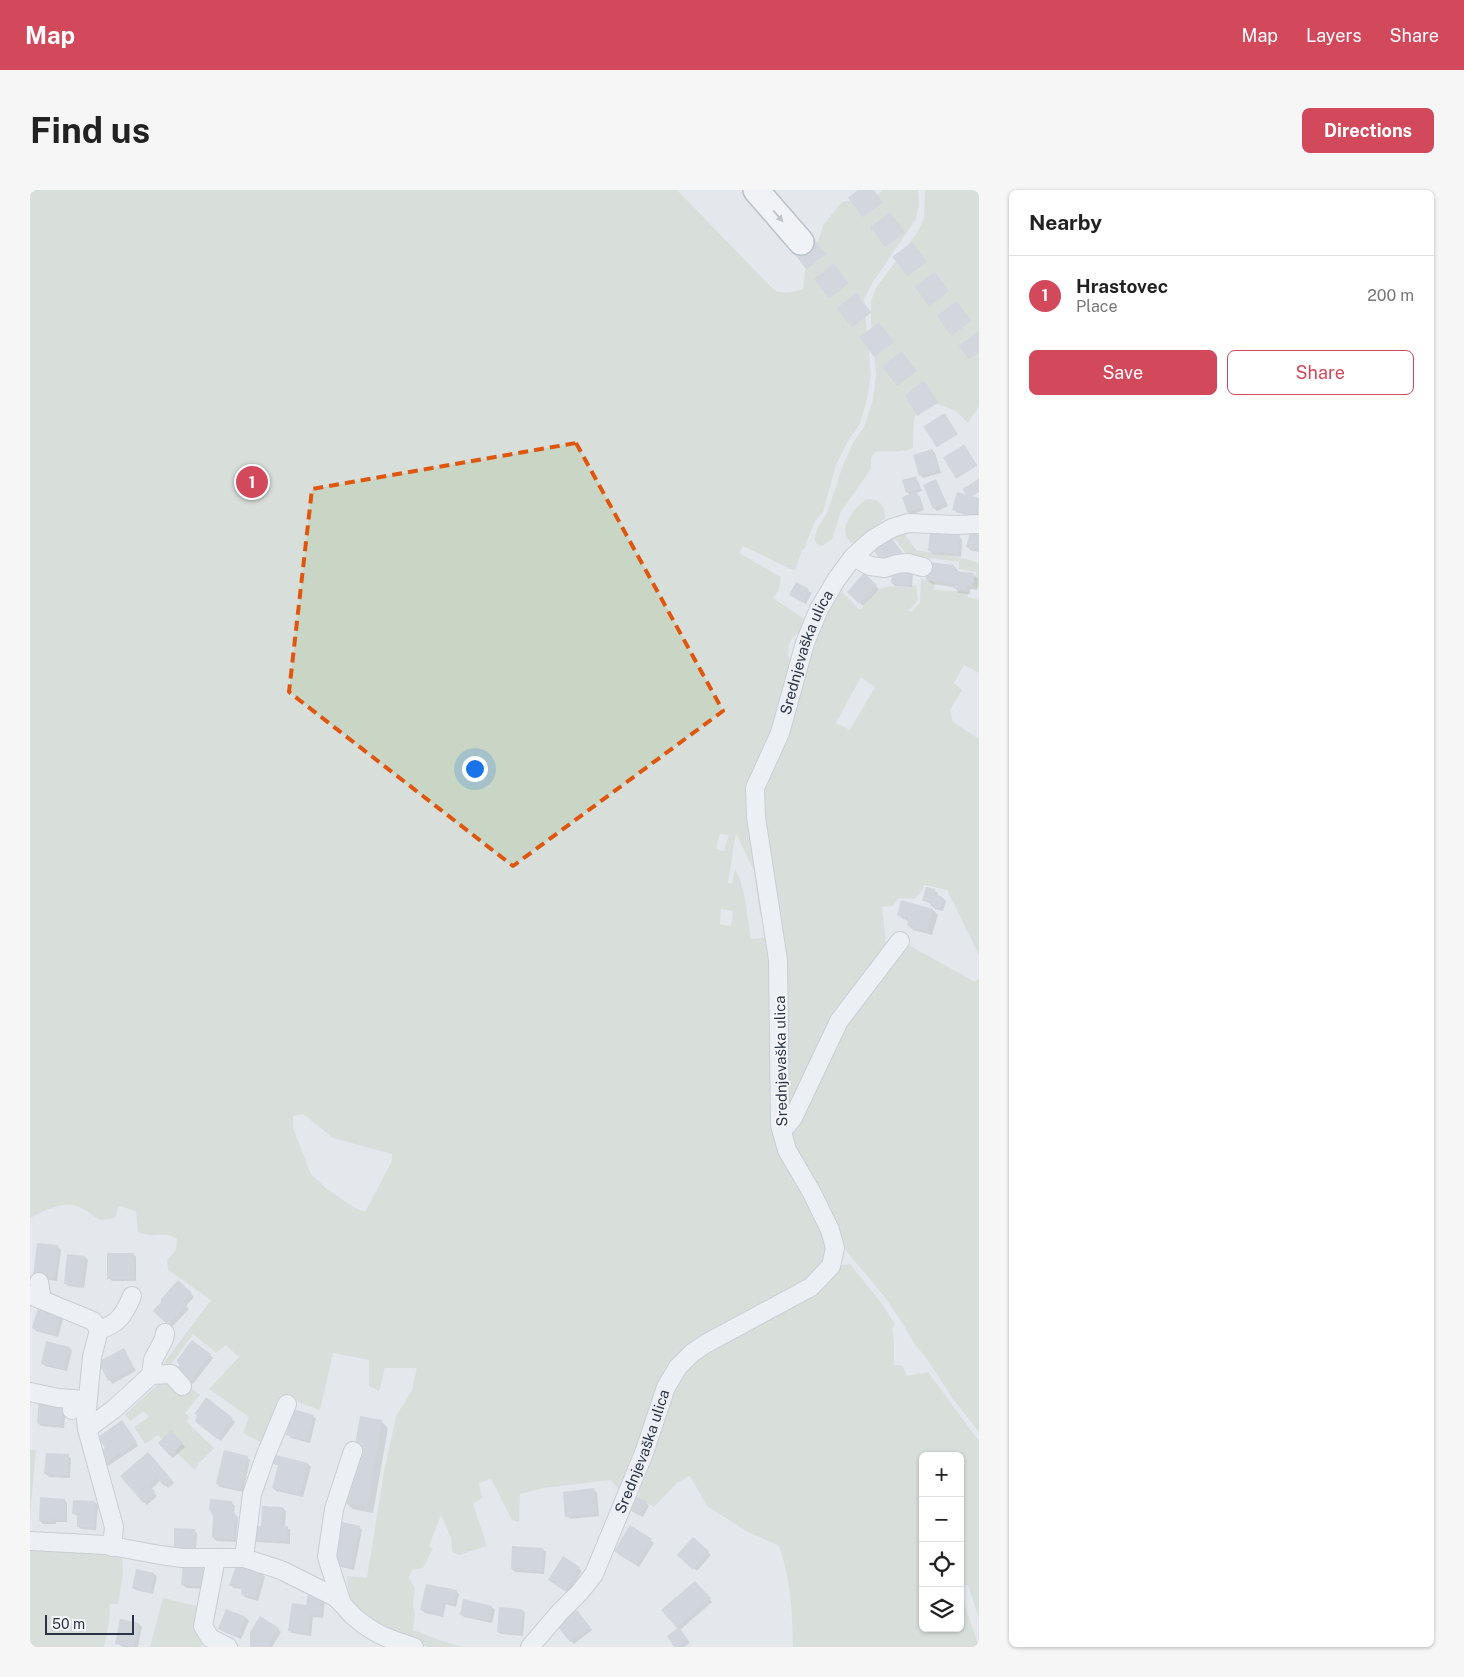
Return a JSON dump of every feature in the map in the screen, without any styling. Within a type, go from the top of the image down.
[{"type":"highway","points":[[756,190],[801,242]]},
{"type":"street","name":"Srednjevaška ulica","points":[[530,1647],[594,1574],[644,1453],[666,1387],[678,1367],[692,1353],[707,1343],[811,1287],[831,1266],[835,1248],[830,1230],[812,1193],[787,1150],[782,1131],[779,1109],[778,960],[756,817],[755,788],[780,733],[809,634],[819,609],[836,580],[853,557],[873,539],[892,528],[908,523],[979,524]]},
{"type":"street","points":[[853,557],[870,566],[884,568],[908,563],[922,567]]},
{"type":"street","points":[[782,1131],[793,1118],[839,1021],[900,941]]},
{"type":"street","points":[[37,1292],[71,1304],[93,1322],[98,1330],[79,1405],[114,1528],[112,1547]]},
{"type":"street","points":[[98,1330],[112,1326],[121,1316],[132,1296]]},
{"type":"street","points":[[151,1375],[153,1360],[164,1339],[165,1333]]},
{"type":"street","points":[[87,1429],[114,1409],[151,1375],[171,1374],[182,1386]]},
{"type":"street","points":[[30,1392],[79,1405]]},
{"type":"street","points":[[244,1558],[252,1494],[287,1404]]},
{"type":"street","points":[[353,1451],[334,1509],[327,1557],[341,1601],[356,1619],[372,1631],[414,1647]]},
{"type":"street","points":[[30,1541],[106,1545],[160,1555],[244,1558],[281,1570],[341,1601]]},
{"type":"street","points":[[216,1558],[203,1626],[210,1638],[228,1647]]},
{"type":"highlighted area","points":[[576,443],[723,711],[513,866],[289,692],[312,489]]},
{"type":"green space","points":[[30,190],[677,190],[774,290],[788,293],[803,289],[807,254],[817,244],[824,224],[842,202],[854,200],[864,205],[871,204],[882,190],[918,190],[919,205],[916,219],[873,282],[864,299],[871,375],[867,399],[860,424],[848,441],[836,465],[823,512],[815,521],[795,571],[743,546],[739,553],[781,577],[779,590],[773,598],[806,620],[802,631],[792,638],[789,645],[788,656],[793,667],[788,687],[756,775],[766,915],[760,915],[754,871],[736,833],[728,883],[732,884],[735,869],[742,885],[751,939],[770,937],[775,1099],[822,1226],[828,1255],[813,1283],[686,1354],[621,1492],[611,1480],[543,1488],[520,1494],[519,1522],[512,1520],[491,1479],[479,1483],[482,1498],[473,1504],[487,1546],[459,1555],[452,1552],[451,1538],[441,1515],[429,1546],[433,1549],[423,1568],[412,1570],[409,1577],[415,1589],[413,1630],[463,1647],[428,1647],[382,1633],[349,1602],[347,1576],[367,1578],[384,1472],[396,1416],[412,1390],[417,1368],[385,1368],[379,1391],[369,1386],[369,1360],[333,1353],[320,1410],[284,1397],[266,1445],[243,1433],[249,1417],[209,1389],[239,1357],[226,1345],[216,1353],[193,1334],[164,1374],[160,1368],[211,1300],[168,1270],[167,1260],[176,1250],[177,1238],[138,1232],[136,1211],[119,1206],[115,1218],[99,1220],[81,1208],[65,1205],[57,1206],[30,1218]],"holes":[[[720,834],[729,835],[724,851],[716,849]],[[721,909],[733,911],[731,926],[720,924]],[[303,1114],[333,1138],[392,1154],[392,1161],[365,1212],[355,1208],[327,1189],[311,1174],[293,1128],[293,1116]]]},
{"type":"green space","points":[[925,190],[979,190],[979,406],[968,423],[956,411],[941,405],[922,402],[916,412],[913,448],[904,451],[875,452],[871,458],[871,469],[841,511],[832,539],[822,546],[817,544],[814,539],[818,527],[827,513],[843,465],[854,441],[864,427],[873,400],[876,374],[871,301],[876,288],[917,233],[924,218]]},
{"type":"green space","points":[[867,499],[875,500],[883,506],[885,518],[861,541],[852,543],[847,538],[845,532],[848,520],[852,513]]},
{"type":"green space","points":[[902,530],[916,550],[979,563],[979,589],[973,586],[976,572],[959,569],[959,562],[929,558],[928,560],[911,560],[893,536]]},
{"type":"green space","points":[[921,579],[935,582],[934,590],[968,592],[968,597],[979,600],[979,673],[964,665],[954,683],[962,690],[950,710],[953,722],[979,739],[979,955],[947,890],[924,885],[920,894],[914,899],[899,898],[893,906],[882,907],[887,955],[784,1120],[765,854],[763,777],[836,586],[860,610],[877,591],[889,587],[916,585],[918,600],[908,611],[912,612],[920,602]],"holes":[[[861,677],[875,687],[850,730],[836,723]]]},
{"type":"green space","points":[[907,944],[975,982],[979,978],[979,1432],[953,1399],[884,1296],[847,1252],[788,1141],[791,1129],[835,1038]]},
{"type":"green space","points":[[850,1264],[879,1300],[895,1324],[892,1328],[894,1365],[903,1366],[907,1376],[928,1372],[979,1441],[979,1618],[968,1585],[964,1586],[964,1452],[919,1452],[919,1632],[964,1632],[964,1603],[979,1647],[793,1647],[790,1596],[779,1546],[746,1531],[707,1506],[690,1476],[677,1483],[654,1507],[638,1498],[655,1429],[685,1365],[824,1284],[842,1265]]},
{"type":"green space","points":[[166,1381],[189,1387],[200,1395],[185,1413],[189,1416],[187,1422],[214,1448],[199,1463],[195,1470],[158,1435],[145,1444],[134,1427],[149,1417],[144,1411],[130,1421],[125,1414],[160,1382]]},
{"type":"green space","points":[[30,1450],[36,1450],[30,1516]]},
{"type":"green space","points":[[30,1550],[101,1554],[122,1558],[123,1574],[118,1604],[110,1604],[104,1647],[30,1647]]},
{"type":"green space","points":[[163,1598],[206,1610],[200,1639],[202,1647],[150,1647]]},
{"type":"building","points":[[932,449],[939,470],[919,476],[913,455]]},
{"type":"building","points":[[916,476],[919,489],[906,493],[902,480]]},
{"type":"building","points":[[936,479],[946,503],[933,509],[923,485]]},
{"type":"building","points":[[917,492],[922,507],[907,512],[902,497]]},
{"type":"building","points":[[957,492],[979,498],[975,516],[952,510]]},
{"type":"building","points":[[930,532],[960,535],[958,554],[928,551]]},
{"type":"building","points":[[970,532],[979,535],[979,551],[966,547]]},
{"type":"building","points":[[890,536],[903,553],[885,566],[872,548]]},
{"type":"building","points":[[928,562],[954,565],[954,571],[974,573],[972,585],[966,585],[965,590],[953,588],[954,583],[926,580]]},
{"type":"building","points":[[892,569],[910,570],[909,585],[891,583]]},
{"type":"building","points":[[864,573],[877,585],[859,604],[847,592]]},
{"type":"building","points":[[796,582],[809,589],[802,602],[789,595]]},
{"type":"building","points":[[926,887],[935,889],[934,894],[943,897],[940,909],[930,906],[931,903],[922,901]]},
{"type":"building","points":[[901,900],[933,909],[927,931],[907,925],[909,918],[897,915]]},
{"type":"building","points":[[37,1243],[58,1245],[55,1278],[33,1276]]},
{"type":"building","points":[[107,1253],[134,1253],[134,1279],[107,1279]]},
{"type":"building","points":[[67,1254],[85,1256],[82,1286],[64,1284]]},
{"type":"building","points":[[178,1280],[192,1293],[183,1302],[187,1305],[168,1325],[153,1311]]},
{"type":"building","points":[[39,1305],[62,1312],[55,1335],[32,1328]]},
{"type":"building","points":[[192,1340],[211,1354],[190,1382],[175,1371],[179,1366],[177,1360]]},
{"type":"building","points":[[46,1341],[70,1347],[64,1369],[41,1364]]},
{"type":"building","points":[[124,1348],[134,1368],[108,1381],[98,1362]]},
{"type":"building","points":[[39,1396],[63,1402],[61,1426],[37,1423]]},
{"type":"building","points":[[206,1397],[233,1418],[217,1439],[195,1421],[197,1416],[195,1413]]},
{"type":"building","points":[[293,1409],[314,1415],[307,1441],[286,1435]]},
{"type":"building","points":[[360,1416],[382,1420],[367,1507],[345,1503]]},
{"type":"building","points":[[122,1420],[137,1442],[104,1464],[97,1454],[105,1448],[98,1437]]},
{"type":"building","points":[[171,1430],[183,1443],[170,1456],[158,1443]]},
{"type":"building","points":[[224,1450],[248,1456],[240,1490],[216,1484]]},
{"type":"building","points":[[148,1452],[172,1480],[164,1486],[157,1478],[149,1485],[155,1492],[143,1503],[120,1476]]},
{"type":"building","points":[[46,1453],[69,1454],[68,1476],[44,1474]]},
{"type":"building","points":[[272,1454],[308,1463],[300,1495],[272,1488],[278,1465],[270,1463]]},
{"type":"building","points":[[594,1488],[597,1514],[565,1517],[563,1492]]},
{"type":"building","points":[[631,1494],[647,1502],[640,1515],[625,1507]]},
{"type":"building","points":[[40,1497],[65,1499],[64,1520],[53,1519],[53,1522],[39,1521]]},
{"type":"building","points":[[210,1499],[232,1501],[232,1509],[235,1514],[234,1539],[212,1538],[213,1516],[209,1509]]},
{"type":"building","points":[[73,1500],[95,1501],[94,1527],[77,1527],[77,1515],[72,1514]]},
{"type":"building","points":[[262,1506],[283,1507],[282,1526],[288,1526],[287,1541],[252,1540],[253,1526],[261,1526]]},
{"type":"building","points":[[338,1521],[360,1526],[352,1568],[332,1563]]},
{"type":"building","points":[[630,1525],[652,1539],[636,1565],[614,1551]]},
{"type":"building","points":[[174,1528],[195,1529],[194,1549],[174,1548]]},
{"type":"building","points":[[693,1537],[709,1551],[693,1570],[677,1555]]},
{"type":"building","points":[[512,1546],[543,1548],[542,1571],[511,1569]]},
{"type":"building","points":[[563,1556],[580,1567],[565,1591],[548,1580]]},
{"type":"building","points":[[183,1564],[208,1566],[207,1587],[181,1585]]},
{"type":"building","points":[[236,1565],[263,1573],[255,1599],[241,1594],[241,1586],[229,1586]]},
{"type":"building","points":[[136,1569],[154,1573],[150,1592],[132,1588]]},
{"type":"building","points":[[695,1581],[711,1598],[677,1628],[661,1610]]},
{"type":"building","points":[[426,1584],[457,1590],[454,1604],[443,1602],[441,1615],[420,1610]]},
{"type":"building","points":[[309,1588],[323,1595],[321,1616],[310,1614],[308,1634],[288,1631],[292,1603],[306,1605]]},
{"type":"building","points":[[463,1599],[492,1606],[489,1621],[460,1615]]},
{"type":"building","points":[[499,1607],[522,1609],[520,1634],[497,1632]]},
{"type":"building","points":[[226,1609],[246,1617],[238,1637],[218,1629]]},
{"type":"building","points":[[577,1610],[590,1627],[570,1642],[555,1623],[566,1612],[569,1616]]},
{"type":"building","points":[[260,1616],[279,1628],[268,1647],[250,1647],[250,1632]]},
{"type":"building","points":[[120,1619],[139,1623],[134,1647],[115,1644]]},
{"type":"building","points":[[679,1627],[688,1640],[674,1647],[667,1636]]},
{"type":"tunnel","points":[[858,190],[979,352]]},
{"type":"tunnel","points":[[801,242],[915,389],[979,492]]},
{"type":"place","name":"Hrastovec","points":[[252,482]]}]
